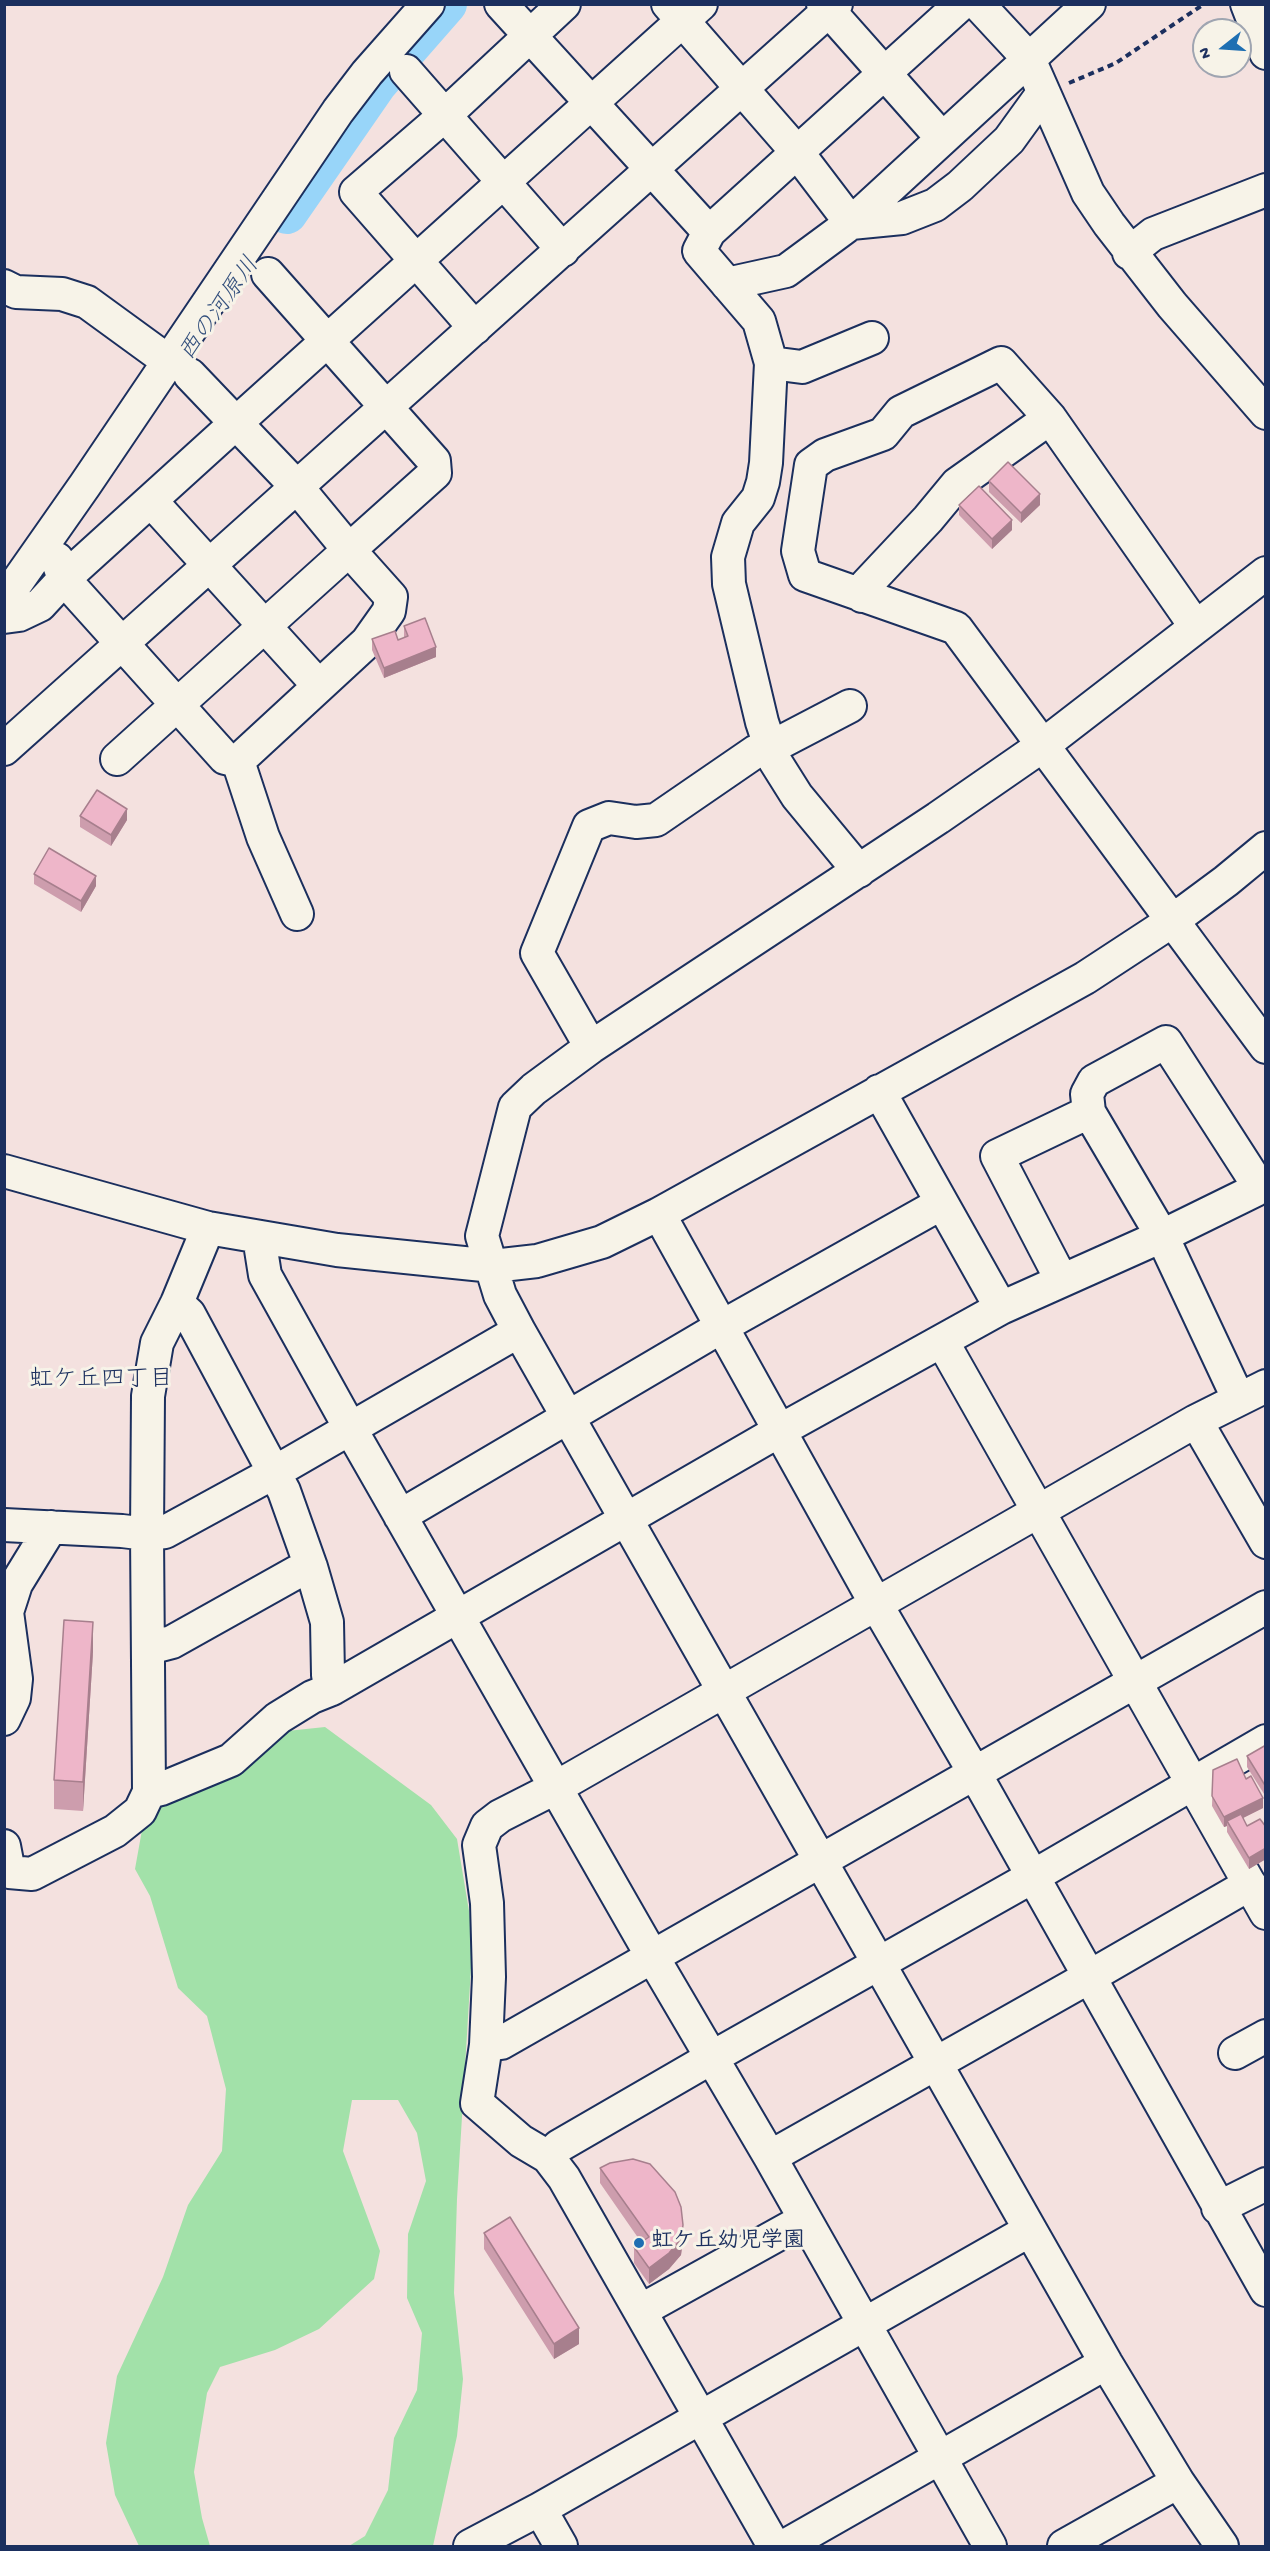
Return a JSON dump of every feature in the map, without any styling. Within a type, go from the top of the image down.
[{"type":"street","points":[[52,559],[85,485],[179,368],[338,111],[428,4]]},
{"type":"street","points":[[501,4],[709,232]]},
{"type":"street","points":[[475,328],[356,192],[444,116],[564,4]]},
{"type":"street","points":[[859,871],[797,796],[775,761],[769,746],[729,584],[728,557],[738,523],[758,498],[763,482],[771,363],[759,321],[699,251],[709,232],[961,4]]},
{"type":"street","points":[[978,4],[1029,59],[1088,193],[1129,253],[1266,413]]},
{"type":"street","points":[[727,284],[786,271],[851,223],[1089,4]]},
{"type":"street","points":[[1247,4],[1266,53]]},
{"type":"street","points":[[4,749],[124,645],[297,487],[388,408],[830,7],[942,138]]},
{"type":"street","points":[[9,608],[17,582],[151,501],[591,104],[684,10],[742,89],[797,152],[851,223]]},
{"type":"street","points":[[406,71],[563,250]]},
{"type":"street","points":[[851,223],[902,218],[935,205],[960,186],[1009,140],[1043,93]]},
{"type":"street","points":[[1129,253],[1153,234],[1266,190]]},
{"type":"street","points":[[117,759],[435,473],[434,461],[268,274]]},
{"type":"street","points":[[4,286],[16,292],[62,294],[87,302],[179,368],[297,487],[391,597],[388,611],[367,642],[238,761]]},
{"type":"street","points":[[771,363],[802,367],[872,338]]},
{"type":"street","points":[[1196,627],[1050,417],[1001,363],[900,412],[883,434],[825,455],[811,465],[805,492],[798,551],[805,574],[956,628],[1266,1047]]},
{"type":"street","points":[[862,596],[866,585],[928,519],[957,484],[1050,417]]},
{"type":"street","points":[[763,482],[805,492]]},
{"type":"street","points":[[151,501],[319,686]]},
{"type":"street","points":[[52,559],[124,645],[225,758],[238,761]]},
{"type":"street","points":[[1222,2547],[1178,2482],[1106,2363],[568,1418],[500,1295],[482,1236],[515,1107],[534,1089],[591,1047],[859,871],[1042,746],[1266,573]]},
{"type":"street","points":[[591,1047],[537,953],[589,826],[609,818],[636,822],[656,820],[754,752],[850,706]]},
{"type":"street","points":[[238,761],[263,837],[297,914]]},
{"type":"street","points":[[4,1171],[208,1228],[259,1237],[337,1250],[493,1266],[537,1261],[602,1242],[659,1214],[1085,978],[1172,921],[1266,848]]},
{"type":"street","points":[[149,1792],[231,1760],[278,1718],[312,1697],[332,1689],[458,1618],[779,1431],[1001,1308],[1061,1279],[1162,1236],[1263,1186],[1166,1042],[1094,1081],[1087,1094],[1089,1112],[1162,1236],[1252,1392],[1196,1421],[555,1788],[500,1816],[487,1826],[479,1845],[487,1903],[489,1977],[486,2044],[477,2103],[521,2141],[548,2157],[564,2178],[774,2547]]},
{"type":"street","points":[[879,1091],[1001,1308]]},
{"type":"street","points":[[1061,1279],[997,1156],[1089,1112]]},
{"type":"street","points":[[400,1516],[721,1327],[942,1203]]},
{"type":"street","points":[[659,1214],[876,1604],[974,1772],[1266,2290]]},
{"type":"street","points":[[4,1846],[9,1872],[32,1874],[115,1831],[140,1811],[149,1792],[148,1396],[157,1343],[177,1303],[208,1228]]},
{"type":"street","points":[[259,1237],[265,1275],[350,1428],[555,1788],[770,2157],[990,2547]]},
{"type":"street","points":[[177,1303],[189,1314],[284,1491],[311,1567],[327,1622],[328,1675],[332,1689]]},
{"type":"street","points":[[4,1526],[147,1534],[165,1532],[275,1472],[519,1331]]},
{"type":"street","points":[[942,1341],[1266,1913]]},
{"type":"street","points":[[1196,1421],[1266,1542]]},
{"type":"street","points":[[4,1719],[14,1698],[16,1679],[7,1612],[16,1584],[51,1527]]},
{"type":"street","points":[[148,1648],[172,1642],[297,1572],[311,1567]]},
{"type":"street","points":[[486,2044],[501,2043],[1266,1607]]},
{"type":"street","points":[[548,2157],[559,2146],[1266,1741]]},
{"type":"street","points":[[770,2157],[1250,1884]]},
{"type":"street","points":[[1234,2054],[1266,2036]]},
{"type":"street","points":[[1218,2208],[1266,2184]]},
{"type":"street","points":[[640,2311],[804,2220]]},
{"type":"street","points":[[470,2547],[1030,2230]]},
{"type":"street","points":[[785,2547],[1106,2363]]},
{"type":"street","points":[[1064,2547],[1178,2482]]},
{"type":"street","points":[[540,2509],[561,2547]]},
{"type":"path","points":[[1043,93],[1116,63],[1204,4]]},
{"type":"green space","points":[[325,1727],[431,1805],[457,1839],[473,1935],[457,2199],[454,2293],[463,2379],[457,2436],[433,2546],[349,2546],[365,2536],[388,2490],[394,2438],[417,2390],[422,2333],[407,2298],[408,2234],[426,2181],[417,2133],[398,2100],[352,2100],[343,2151],[380,2251],[374,2279],[319,2329],[275,2350],[220,2367],[207,2393],[194,2472],[202,2518],[210,2546],[139,2546],[115,2495],[106,2443],[117,2376],[163,2277],[188,2205],[222,2151],[226,2089],[207,2016],[178,1988],[150,1896],[135,1869],[142,1830],[170,1795],[232,1767],[287,1731]]},
{"type":"building","points":[[1008,462],[1040,494],[1021,513],[989,481]]},
{"type":"building","points":[[979,486],[1012,520],[992,539],[959,505]]},
{"type":"building","points":[[425,618],[436,647],[384,668],[372,639],[395,631],[398,640],[408,636],[404,626]]},
{"type":"building","points":[[97,790],[127,809],[111,835],[80,816]]},
{"type":"building","points":[[49,848],[96,876],[81,901],[34,874]]},
{"type":"building","points":[[64,1620],[93,1622],[83,1782],[54,1780]]},
{"type":"building","points":[[1266,1745],[1266,1787],[1247,1756]]},
{"type":"building","points":[[1237,1759],[1246,1779],[1251,1776],[1263,1798],[1224,1817],[1212,1796],[1213,1770]]},
{"type":"building","points":[[1241,1814],[1247,1826],[1260,1819],[1266,1827],[1266,1848],[1249,1858],[1227,1821]]},
{"type":"building","points":[[633,2159],[650,2164],[675,2192],[681,2207],[683,2225],[681,2239],[669,2253],[649,2268],[634,2247],[649,2237],[600,2168],[610,2163]]},
{"type":"building","points":[[510,2217],[579,2328],[554,2344],[484,2233]]},
{"type":"waterway","name":"西の河原川","points":[[287,214],[377,84],[447,4]]},
{"type":"place","name":"虹ケ丘幼児学園","points":[[639,2243]]},
{"type":"district","name":"虹ケ丘四丁目","points":[[101,1381]]}]
